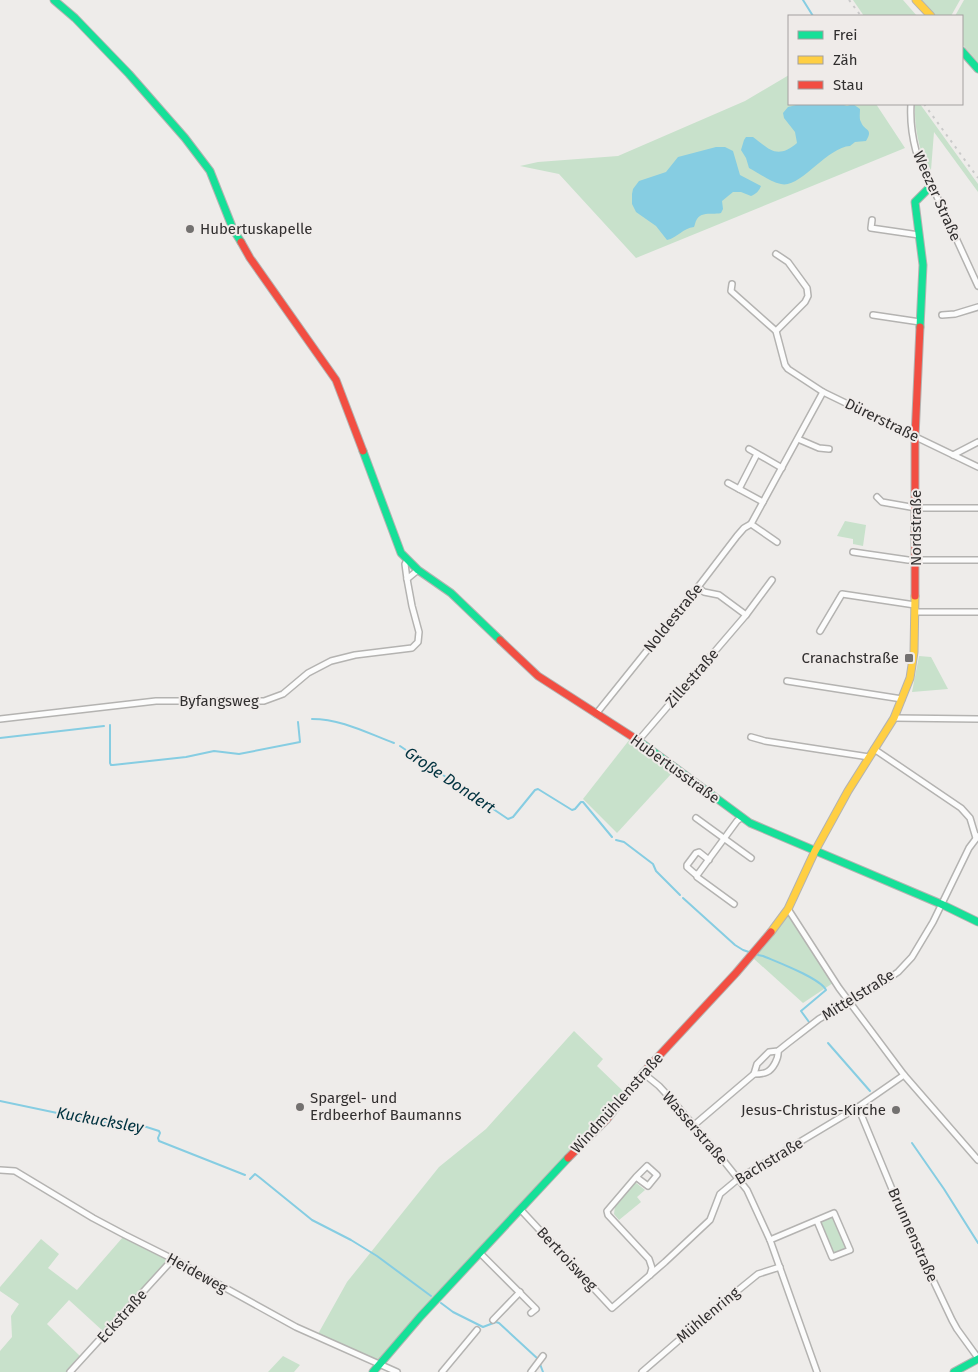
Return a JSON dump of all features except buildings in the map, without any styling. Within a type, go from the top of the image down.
[{"type":"street","name":"Hubertusstraße","points":[[54,0],[75,18],[129,74],[185,138],[210,171],[233,230],[250,258],[336,380],[396,541],[401,553],[407,560],[451,593],[538,676],[638,741],[750,823],[941,904],[978,922]]},
{"type":"street","points":[[916,0],[930,15]]},
{"type":"street","points":[[963,52],[978,69]]},
{"type":"street","name":"Weezer Straße","points":[[911,105],[910,115],[916,151],[978,286]]},
{"type":"street","name":"Nordstraße","points":[[815,852],[848,791],[894,718],[910,678],[914,659],[916,560],[915,436],[924,265],[915,202],[931,186]]},
{"type":"street","points":[[872,220],[871,228],[920,235]]},
{"type":"street","points":[[732,284],[731,292],[776,331],[805,302],[808,296],[807,288],[788,262],[776,254]]},
{"type":"street","points":[[942,315],[956,314],[978,307]]},
{"type":"street","points":[[873,316],[920,322]]},
{"type":"street","name":"Dürerstraße","points":[[776,331],[785,365],[788,369],[824,392],[978,467]]},
{"type":"street","name":"Noldestraße","points":[[596,714],[737,536],[744,528],[751,524],[824,392]]},
{"type":"street","points":[[798,439],[820,448],[829,449]]},
{"type":"street","points":[[952,455],[978,442]]},
{"type":"street","points":[[749,449],[782,468]]},
{"type":"street","points":[[738,488],[757,454]]},
{"type":"street","points":[[728,483],[763,502]]},
{"type":"street","points":[[877,497],[882,502],[916,508],[978,508]]},
{"type":"street","points":[[751,524],[777,542]]},
{"type":"street","points":[[853,552],[916,560],[978,560]]},
{"type":"street","name":"Byfangsweg","points":[[0,719],[156,701],[258,702],[277,697],[289,690],[308,673],[331,661],[355,655],[412,648],[416,645],[419,628],[412,606],[407,579],[405,564],[407,560]]},
{"type":"street","points":[[407,579],[418,570]]},
{"type":"street","name":"Zillestraße","points":[[638,741],[746,615],[772,580]]},
{"type":"street","points":[[698,587],[704,592],[719,595],[746,615]]},
{"type":"street","points":[[820,631],[842,594],[915,609],[978,612]]},
{"type":"street","points":[[788,681],[902,699]]},
{"type":"street","points":[[894,718],[978,718]]},
{"type":"street","points":[[751,737],[869,757]]},
{"type":"street","points":[[874,749],[961,808],[970,818],[977,837]]},
{"type":"street","points":[[696,874],[698,874],[737,821],[742,817]]},
{"type":"street","points":[[696,818],[751,858]]},
{"type":"street","name":"Mittelstraße","points":[[693,1126],[754,1074],[757,1064],[769,1052],[778,1051],[812,1024],[898,972],[912,957],[933,922],[968,848],[977,837]]},
{"type":"street","points":[[709,860],[699,852],[696,853],[687,866],[697,877],[734,904]]},
{"type":"street","name":"Windmühlenstraße","points":[[374,1372],[420,1317],[563,1163],[607,1119],[643,1073],[736,973],[788,909],[815,852]]},
{"type":"street","points":[[788,909],[834,981],[904,1075],[978,1160]]},
{"type":"street","name":"Mittelstraße","points":[[754,1074],[768,1072],[778,1059],[778,1051]]},
{"type":"street","name":"Wasserstraße","points":[[643,1073],[659,1086],[747,1190],[770,1240],[815,1371]]},
{"type":"street","name":"Bachstraße","points":[[612,1308],[666,1262],[710,1220],[720,1194],[738,1178],[858,1107],[904,1075]]},
{"type":"street","name":"Brunnenstraße","points":[[858,1107],[906,1223],[952,1320],[978,1359]]},
{"type":"street","name":"Heideweg","points":[[0,1170],[15,1171],[125,1236],[173,1259],[296,1327],[397,1372]]},
{"type":"street","points":[[636,1177],[607,1211],[608,1216],[649,1258],[656,1262],[666,1262]]},
{"type":"street","name":"Bertroisweg","points":[[521,1210],[612,1308]]},
{"type":"street","points":[[770,1240],[817,1220],[834,1213],[850,1250],[832,1257],[817,1220]]},
{"type":"street","points":[[480,1253],[536,1308],[532,1313]]},
{"type":"street","points":[[649,1258],[652,1268],[649,1277]]},
{"type":"street","name":"Eckstraße","points":[[70,1372],[173,1259]]},
{"type":"street","name":"Mühlenring","points":[[642,1372],[758,1274],[780,1267]]},
{"type":"street","points":[[493,1320],[520,1292]]},
{"type":"street","points":[[442,1372],[477,1330]]},
{"type":"street","points":[[531,1372],[543,1356]]},
{"type":"street","points":[[954,1372],[978,1359]]},
{"type":"green space","points":[[853,0],[903,0],[916,15],[863,15]]},
{"type":"green space","points":[[921,0],[960,0],[952,15],[935,15]]},
{"type":"green space","points":[[964,0],[978,0],[978,62],[963,45],[963,15],[956,15]]},
{"type":"green space","points":[[788,76],[788,105],[877,105],[905,148],[636,258],[559,174],[520,166],[538,162],[618,156],[745,101]]},
{"type":"green space","points":[[915,105],[921,105],[978,184],[978,192],[934,132],[931,170],[928,165],[927,169],[915,121]]},
{"type":"green space","points":[[845,521],[866,525],[863,546],[853,544],[853,539],[837,536]]},
{"type":"green space","points":[[919,656],[931,657],[948,689],[912,692]]},
{"type":"green space","points":[[630,739],[671,768],[672,773],[617,833],[583,799]]},
{"type":"green space","points":[[788,913],[833,983],[803,1003],[753,958]]},
{"type":"green space","points":[[574,1031],[603,1059],[597,1066],[624,1092],[607,1119],[379,1362],[318,1334],[347,1282],[439,1167],[486,1129]]},
{"type":"green space","points":[[635,1182],[645,1190],[637,1197],[641,1202],[619,1220],[614,1214],[615,1206]]},
{"type":"green space","points":[[832,1216],[847,1249],[834,1254],[820,1222]]},
{"type":"green space","points":[[123,1237],[165,1258],[166,1263],[104,1332],[69,1300],[47,1324],[81,1357],[67,1372],[0,1372],[0,1351],[12,1337],[11,1316],[19,1304],[0,1291],[0,1287],[41,1239],[59,1254],[48,1268],[77,1290]]},
{"type":"green space","points":[[283,1356],[300,1365],[294,1372],[268,1372]]},
{"type":"water","points":[[796,105],[854,105],[860,109],[860,121],[869,132],[868,137],[866,141],[855,142],[832,153],[797,180],[788,184],[777,183],[749,168],[741,150],[746,137],[753,137],[769,149],[779,152],[797,143],[795,132],[784,118],[783,113],[788,107]]},
{"type":"water","points":[[716,147],[725,147],[733,151],[740,175],[761,186],[760,188],[751,196],[741,192],[733,192],[722,201],[723,209],[721,213],[702,215],[697,219],[694,227],[667,240],[656,226],[636,212],[632,204],[633,189],[639,181],[666,172],[678,157]]},
{"type":"waterway","points":[[803,0],[812,15]]},
{"type":"waterway","name":"Große Dondert","points":[[312,719],[334,721],[394,743]]},
{"type":"waterway","name":"Große Dondert","points":[[110,725],[110,763],[113,765],[186,757],[214,751],[239,754],[300,742],[298,722]]},
{"type":"waterway","name":"Große Dondert","points":[[0,738],[104,726]]},
{"type":"waterway","name":"Große Dondert","points":[[400,746],[508,819],[513,817],[535,790],[538,789],[572,810],[583,802],[612,837]]},
{"type":"waterway","points":[[616,840],[624,842],[653,864],[656,871],[680,895]]},
{"type":"waterway","points":[[683,898],[735,945],[749,952]]},
{"type":"waterway","points":[[758,955],[816,980],[826,990],[801,1011],[809,1022]]},
{"type":"waterway","points":[[828,1043],[870,1091]]},
{"type":"waterway","name":"Kuckucksley","points":[[0,1101],[100,1122],[134,1123],[159,1131],[159,1141],[245,1175]]},
{"type":"waterway","points":[[912,1143],[978,1243]]},
{"type":"waterway","name":"Kuckucksley","points":[[250,1179],[255,1174],[312,1220],[377,1256],[431,1296]]},
{"type":"waterway","name":"Kuckucksley","points":[[441,1303],[453,1312],[483,1327],[496,1322],[499,1323],[538,1359]]},
{"type":"waterway","name":"Kuckucksley","points":[[540,1364],[543,1372]]},
{"type":"railway","points":[[849,0],[860,15]]},
{"type":"railway","points":[[925,105],[978,178]]},
{"type":"traffic: fast","points":[[54,0],[75,18],[129,74],[185,138],[210,171],[233,229],[241,242]]},
{"type":"traffic: fast","points":[[963,52],[978,69]]},
{"type":"traffic: fast","points":[[920,327],[923,265],[915,202],[931,186]]},
{"type":"traffic: fast","points":[[363,451],[401,553],[418,570],[451,593],[500,640]]},
{"type":"traffic: fast","points":[[639,741],[750,823],[941,904],[978,922]]},
{"type":"traffic: fast","points":[[373,1372],[420,1317],[568,1158]]},
{"type":"traffic: fast","points":[[954,1372],[978,1359]]},
{"type":"traffic: slow","points":[[916,0],[930,15]]},
{"type":"traffic: slow","points":[[771,932],[788,909],[815,851],[848,791],[894,718],[910,678],[914,652],[915,596]]},
{"type":"traffic: jam","points":[[241,242],[250,258],[336,380],[363,451]]},
{"type":"traffic: jam","points":[[915,596],[915,437],[920,327]]},
{"type":"traffic: jam","points":[[500,640],[538,676],[639,741]]},
{"type":"traffic: jam","points":[[568,1158],[607,1119],[643,1073],[736,973],[771,932]]},
{"type":"place","name":"Hubertuskapelle","points":[[190,229]]},
{"type":"place","name":"Cranachstraße","points":[[909,658]]},
{"type":"place","name":"Spargel- und Erdbeerhof Baumanns","points":[[300,1107]]},
{"type":"place","name":"Jesus-Christus-Kirche","points":[[896,1110]]}]
